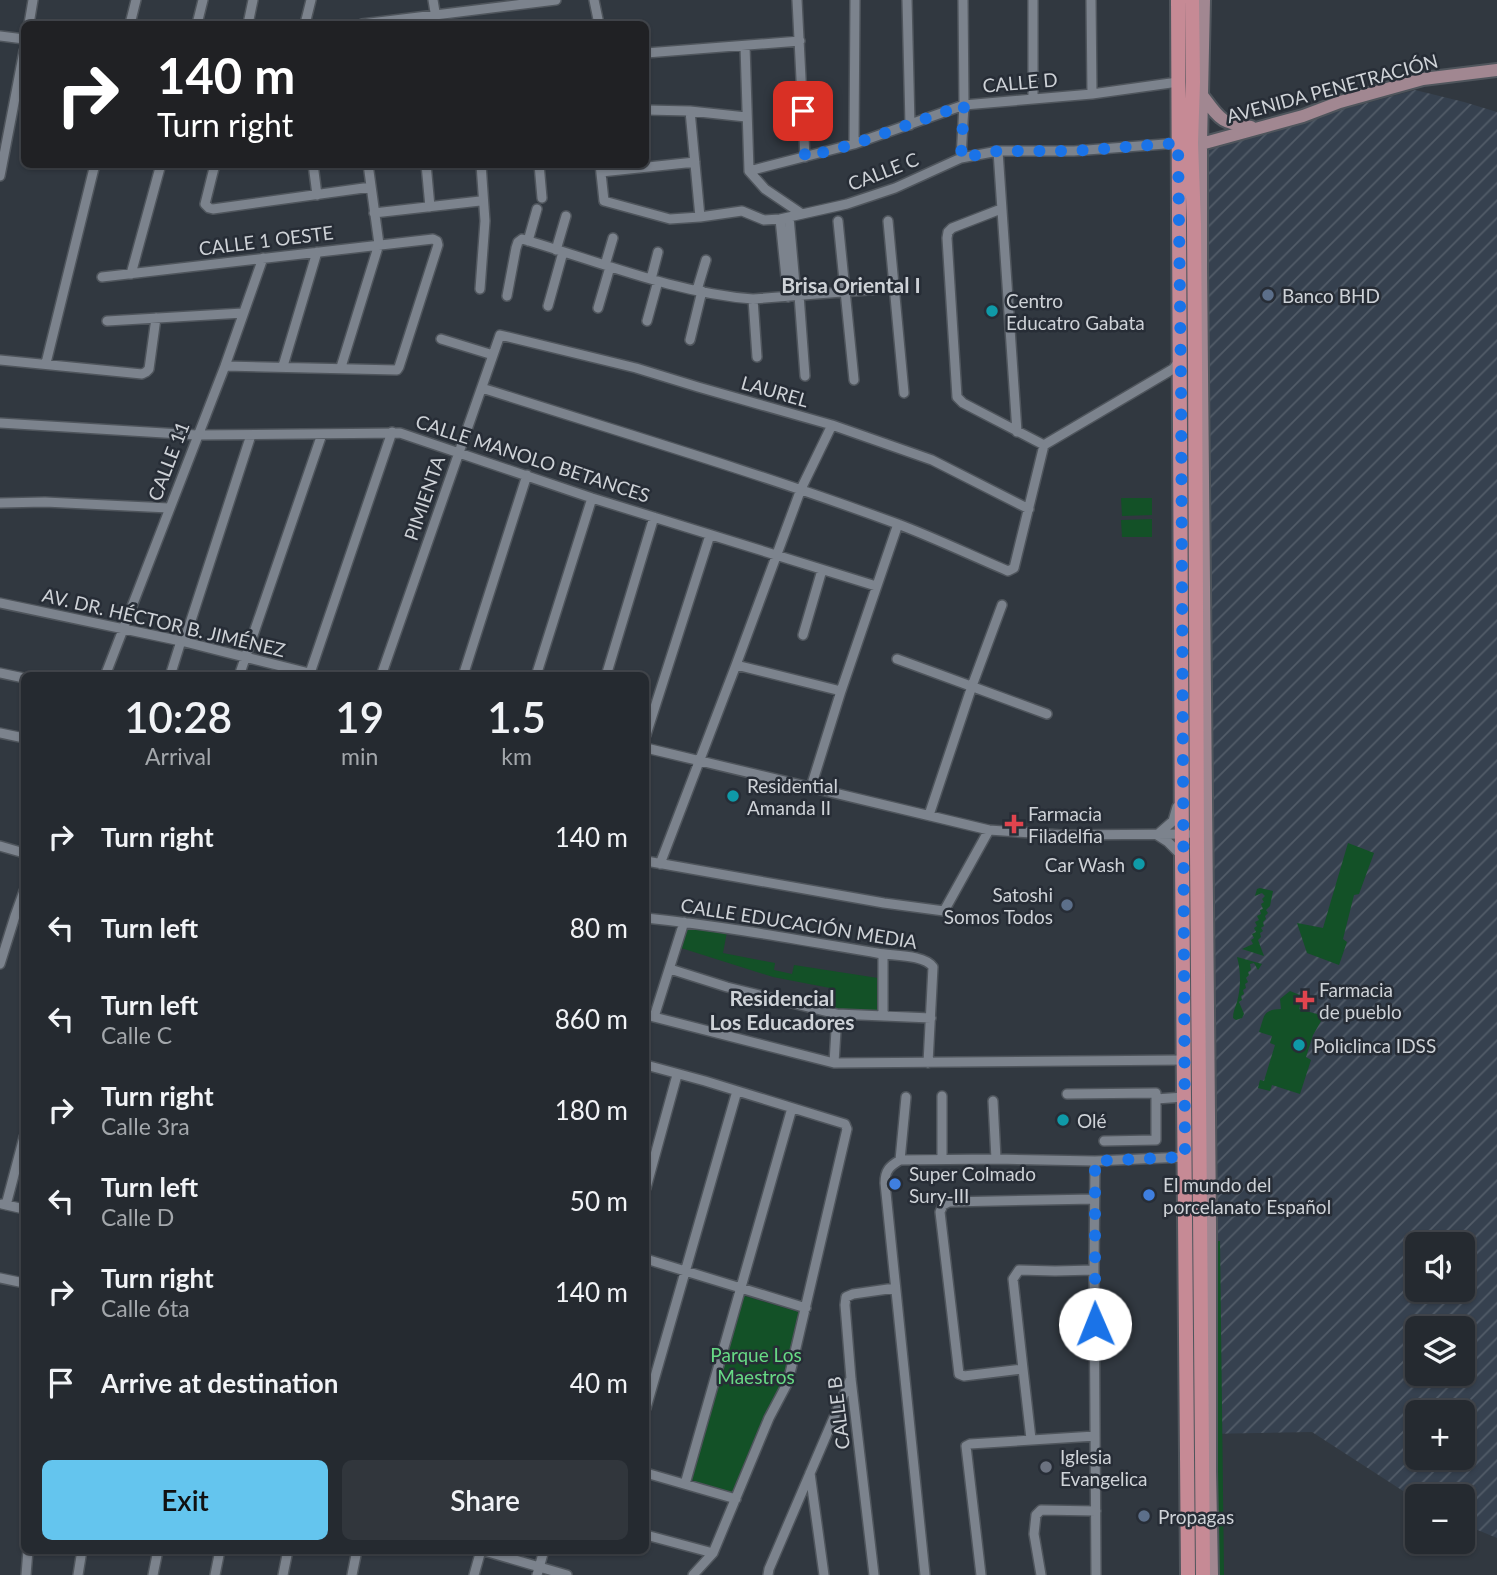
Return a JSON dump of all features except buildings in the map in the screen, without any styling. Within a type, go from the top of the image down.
[{"type":"main road","points":[[1178,0],[1178,82],[1190,143],[1195,359],[1189,834],[1203,1575]]},
{"type":"main road","points":[[1188,1575],[1182,859],[1189,834],[1182,789],[1180,359],[1193,82],[1192,0]]},
{"type":"street","points":[[30,21],[33,0]]},
{"type":"street","points":[[131,21],[136,0]]},
{"type":"street","points":[[198,21],[203,0]]},
{"type":"street","points":[[249,21],[254,0]]},
{"type":"street","points":[[306,21],[311,0]]},
{"type":"street","points":[[433,0],[436,20]]},
{"type":"street","points":[[418,21],[556,0]]},
{"type":"street","points":[[594,0],[598,21]]},
{"type":"street","points":[[799,0],[805,157]]},
{"type":"street","points":[[854,144],[855,0]]},
{"type":"street","points":[[906,0],[910,125]]},
{"type":"street","points":[[961,158],[964,105],[963,0]]},
{"type":"street","points":[[1033,0],[1033,99]]},
{"type":"street","points":[[1091,0],[1091,94]]},
{"type":"street","points":[[1204,0],[1202,94],[1190,143],[1210,1222],[1212,1575]]},
{"type":"street","points":[[0,36],[21,39]]},
{"type":"street","points":[[649,53],[800,41]]},
{"type":"street","points":[[745,46],[748,171],[765,189],[802,214]]},
{"type":"street","points":[[0,176],[21,67]]},
{"type":"street","name":"AVENIDA PENETRACIÓN","points":[[1190,143],[1303,116],[1340,102],[1423,79],[1497,70]]},
{"type":"street","name":"CALLE D","points":[[748,171],[854,144],[964,105],[1091,94],[1178,82]]},
{"type":"street","points":[[1202,94],[1226,122],[1255,128]]},
{"type":"street","points":[[649,110],[746,117]]},
{"type":"street","points":[[690,111],[701,217]]},
{"type":"street","name":"CALLE C","points":[[601,168],[604,201],[670,219],[742,211],[764,220],[847,204],[895,188],[961,158],[998,151],[1074,151],[1190,143]]},
{"type":"street","points":[[998,151],[1017,432]]},
{"type":"street","points":[[649,165],[695,162]]},
{"type":"street","points":[[46,363],[94,168]]},
{"type":"street","points":[[131,274],[160,168]]},
{"type":"street","points":[[214,168],[205,204],[213,209],[371,187]]},
{"type":"street","points":[[314,168],[317,195]]},
{"type":"street","points":[[225,366],[341,367],[379,244],[369,168]]},
{"type":"street","points":[[426,168],[430,206]]},
{"type":"street","points":[[480,289],[485,221],[481,168]]},
{"type":"street","points":[[539,168],[542,198]]},
{"type":"street","points":[[374,213],[483,199]]},
{"type":"street","points":[[528,241],[537,209]]},
{"type":"street","points":[[1001,209],[948,232],[957,397],[1044,445]]},
{"type":"street","points":[[548,306],[566,216]]},
{"type":"street","points":[[785,218],[806,376]]},
{"type":"street","points":[[838,221],[854,380]]},
{"type":"street","points":[[888,221],[904,393]]},
{"type":"street","points":[[598,308],[613,238]]},
{"type":"street","name":"CALLE 1 OESTE","points":[[102,277],[379,244],[433,239],[437,241],[438,245],[399,367],[394,370],[341,367]]},
{"type":"street","points":[[507,296],[516,248],[522,239],[654,280],[730,297],[753,299],[894,288]]},
{"type":"street","points":[[283,366],[317,252]]},
{"type":"street","points":[[647,321],[659,252]]},
{"type":"street","name":"CALLE 11","points":[[107,672],[225,366],[263,258]]},
{"type":"street","points":[[690,341],[705,260]]},
{"type":"street","points":[[753,299],[757,357]]},
{"type":"street","points":[[107,321],[243,313]]},
{"type":"street","points":[[0,359],[142,374],[149,369],[156,318]]},
{"type":"street","name":"PIMIENTA","points":[[382,672],[499,337],[502,335]]},
{"type":"street","name":"LAUREL","points":[[502,335],[636,368],[832,425],[932,460],[1029,509]]},
{"type":"street","points":[[441,339],[493,355]]},
{"type":"street","points":[[482,388],[801,489],[898,524],[1011,570],[1014,568],[1044,445],[1173,369],[1180,359]]},
{"type":"street","name":"CALLE MANOLO BETANCES","points":[[0,423],[197,435],[407,434],[592,498],[876,586]]},
{"type":"street","points":[[660,864],[801,489],[832,425]]},
{"type":"street","points":[[310,672],[392,432]]},
{"type":"street","points":[[241,672],[322,434]]},
{"type":"street","points":[[171,672],[251,435]]},
{"type":"street","points":[[464,672],[527,475]]},
{"type":"street","points":[[537,672],[592,498]]},
{"type":"street","points":[[0,503],[46,502],[169,508]]},
{"type":"street","points":[[607,672],[654,517]]},
{"type":"street","points":[[811,787],[898,524]]},
{"type":"street","points":[[649,726],[710,536]]},
{"type":"street","points":[[803,635],[821,570]]},
{"type":"street","name":"AV. DR. HÉCTOR B. JIMÉNEZ","points":[[0,603],[182,641],[306,672]]},
{"type":"street","points":[[929,815],[1002,605]]},
{"type":"street","points":[[897,659],[1047,714]]},
{"type":"street","points":[[736,665],[841,691]]},
{"type":"street","points":[[0,673],[21,677]]},
{"type":"street","points":[[0,733],[21,737]]},
{"type":"street","points":[[649,749],[989,830],[1060,835],[1189,834]]},
{"type":"street","points":[[1157,835],[1172,821],[1182,789]]},
{"type":"street","points":[[649,862],[944,911],[989,830]]},
{"type":"street","points":[[1157,835],[1173,847],[1182,859]]},
{"type":"street","points":[[0,846],[21,852]]},
{"type":"street","points":[[0,964],[20,916]]},
{"type":"street","name":"CALLE EDUCACIÓN MEDIA","points":[[649,918],[712,925],[883,954],[922,958],[930,962],[933,967],[928,1063]]},
{"type":"street","points":[[684,922],[670,969],[650,1016],[834,1063],[1184,1060]]},
{"type":"street","points":[[883,954],[883,1016]]},
{"type":"street","points":[[670,969],[727,987],[837,1014],[931,1018]]},
{"type":"street","points":[[834,1063],[837,1014]]},
{"type":"street","points":[[649,1066],[845,1124],[847,1129],[788,1382],[769,1418],[713,1553],[693,1575]]},
{"type":"street","points":[[649,1177],[677,1075]]},
{"type":"street","points":[[649,1398],[737,1091]]},
{"type":"street","points":[[1067,1094],[1156,1093],[1156,1140],[1104,1141]]},
{"type":"street","points":[[942,1096],[942,1159]]},
{"type":"street","points":[[901,1160],[906,1097]]},
{"type":"street","points":[[1156,1099],[1184,1097]]},
{"type":"street","points":[[993,1101],[996,1159]]},
{"type":"street","points":[[685,1483],[792,1108]]},
{"type":"street","points":[[21,1147],[3,1205],[21,1208]]},
{"type":"street","points":[[925,1575],[885,1175],[890,1166],[901,1160],[1095,1161],[1185,1157]]},
{"type":"street","points":[[1095,1161],[1096,1575]]},
{"type":"street","points":[[1023,1369],[964,1376],[959,1374],[940,1212],[943,1205],[949,1202],[1094,1199]]},
{"type":"street","points":[[649,1260],[806,1308]]},
{"type":"street","points":[[1031,1440],[1013,1279],[1019,1269],[1094,1270]]},
{"type":"street","points":[[0,1278],[21,1282]]},
{"type":"street","name":"CALLE B","points":[[874,1575],[845,1305],[846,1297],[853,1294],[895,1288]]},
{"type":"street","points":[[768,1575],[851,1379]]},
{"type":"street","points":[[981,1575],[966,1446],[1095,1436]]},
{"type":"street","points":[[810,1472],[824,1575]]},
{"type":"street","points":[[649,1473],[736,1499]]},
{"type":"street","points":[[1041,1575],[1034,1534],[1036,1515],[1041,1510],[1096,1511]]},
{"type":"street","points":[[649,1536],[713,1553]]},
{"type":"street","points":[[26,1575],[28,1554]]},
{"type":"street","points":[[78,1575],[81,1554]]},
{"type":"street","points":[[153,1575],[157,1554]]},
{"type":"street","points":[[215,1575],[219,1554]]},
{"type":"street","points":[[283,1575],[287,1554]]},
{"type":"street","points":[[352,1575],[356,1554]]},
{"type":"street","points":[[474,1575],[480,1554]]},
{"type":"street","points":[[492,1554],[538,1571],[567,1575]]},
{"type":"street","points":[[538,1571],[543,1554]]},
{"type":"shaded area","points":[[1415,90],[1497,112],[1497,1538],[1475,1529],[1475,1484],[1405,1484],[1405,1492],[1312,1432],[1204,1434],[1195,149]]},
{"type":"green space","points":[[1121,498],[1152,498],[1152,515],[1122,516]]},
{"type":"green space","points":[[1152,519],[1152,537],[1122,537],[1121,520]]},
{"type":"green space","points":[[1348,843],[1374,853],[1359,894],[1354,895],[1343,939],[1347,942],[1339,965],[1307,953],[1297,923],[1323,928]]},
{"type":"green space","points":[[1260,888],[1273,891],[1264,926],[1261,928],[1263,931],[1258,940],[1264,956],[1242,949],[1253,944],[1252,934],[1256,932],[1254,928],[1257,926],[1255,922],[1259,920],[1257,916],[1263,909],[1261,904],[1265,896],[1262,893],[1255,896]]},
{"type":"green space","points":[[687,927],[727,932],[723,953],[775,963],[774,970],[792,974],[794,965],[878,978],[879,1010],[846,1012],[831,1009],[835,989],[773,977],[681,948]]},
{"type":"green space","points":[[1237,957],[1262,964],[1258,970],[1254,963],[1250,964],[1251,970],[1246,978],[1248,982],[1239,1002],[1244,1014],[1236,1020],[1233,1016],[1240,979]]},
{"type":"green space","points":[[1290,991],[1302,996],[1299,1009],[1324,1016],[1313,1035],[1306,1057],[1311,1060],[1300,1094],[1272,1085],[1270,1091],[1258,1088],[1260,1080],[1264,1081],[1275,1045],[1270,1043],[1272,1036],[1259,1032],[1262,1021],[1267,1012],[1281,1009],[1280,999]]},
{"type":"green space","points":[[1220,1241],[1224,1575],[1202,1575],[1200,1242]]},
{"type":"green space","name":"Parque Los Maestros","points":[[745,1296],[799,1312],[799,1315],[785,1380],[733,1493],[691,1479]]},
{"type":"place","name":"Banco BHD","points":[[1268,295]]},
{"type":"place","name":"Centro Educatro Gabata","points":[[992,311]]},
{"type":"place","name":"Residential Amanda II","points":[[733,796]]},
{"type":"place","name":"Farmacia Filadelfia","points":[[1014,824]]},
{"type":"place","name":"Car Wash","points":[[1139,864]]},
{"type":"place","name":"Satoshi Somos Todos","points":[[1067,905]]},
{"type":"place","name":"Farmacia de pueblo","points":[[1305,1000]]},
{"type":"place","name":"Policlinca IDSS","points":[[1299,1045]]},
{"type":"place","name":"Olé","points":[[1063,1120]]},
{"type":"place","name":"Super Colmado Sury-III","points":[[895,1184]]},
{"type":"place","name":"El mundo del porcelanato Español","points":[[1149,1195]]},
{"type":"place","name":"Iglesia Evangelica","points":[[1046,1467]]},
{"type":"place","name":"Propagas","points":[[1144,1516]]},
{"type":"district","name":"Brisa Oriental I","points":[[851,284]]},
{"type":"district","name":"Residencial Los Educadores","points":[[782,1009]]},
{"type":"route","points":[[803,111],[805,157],[854,144],[964,105],[961,158],[998,151],[1074,151],[1178,143],[1185,1157],[1095,1161],[1095,1324]]}]
